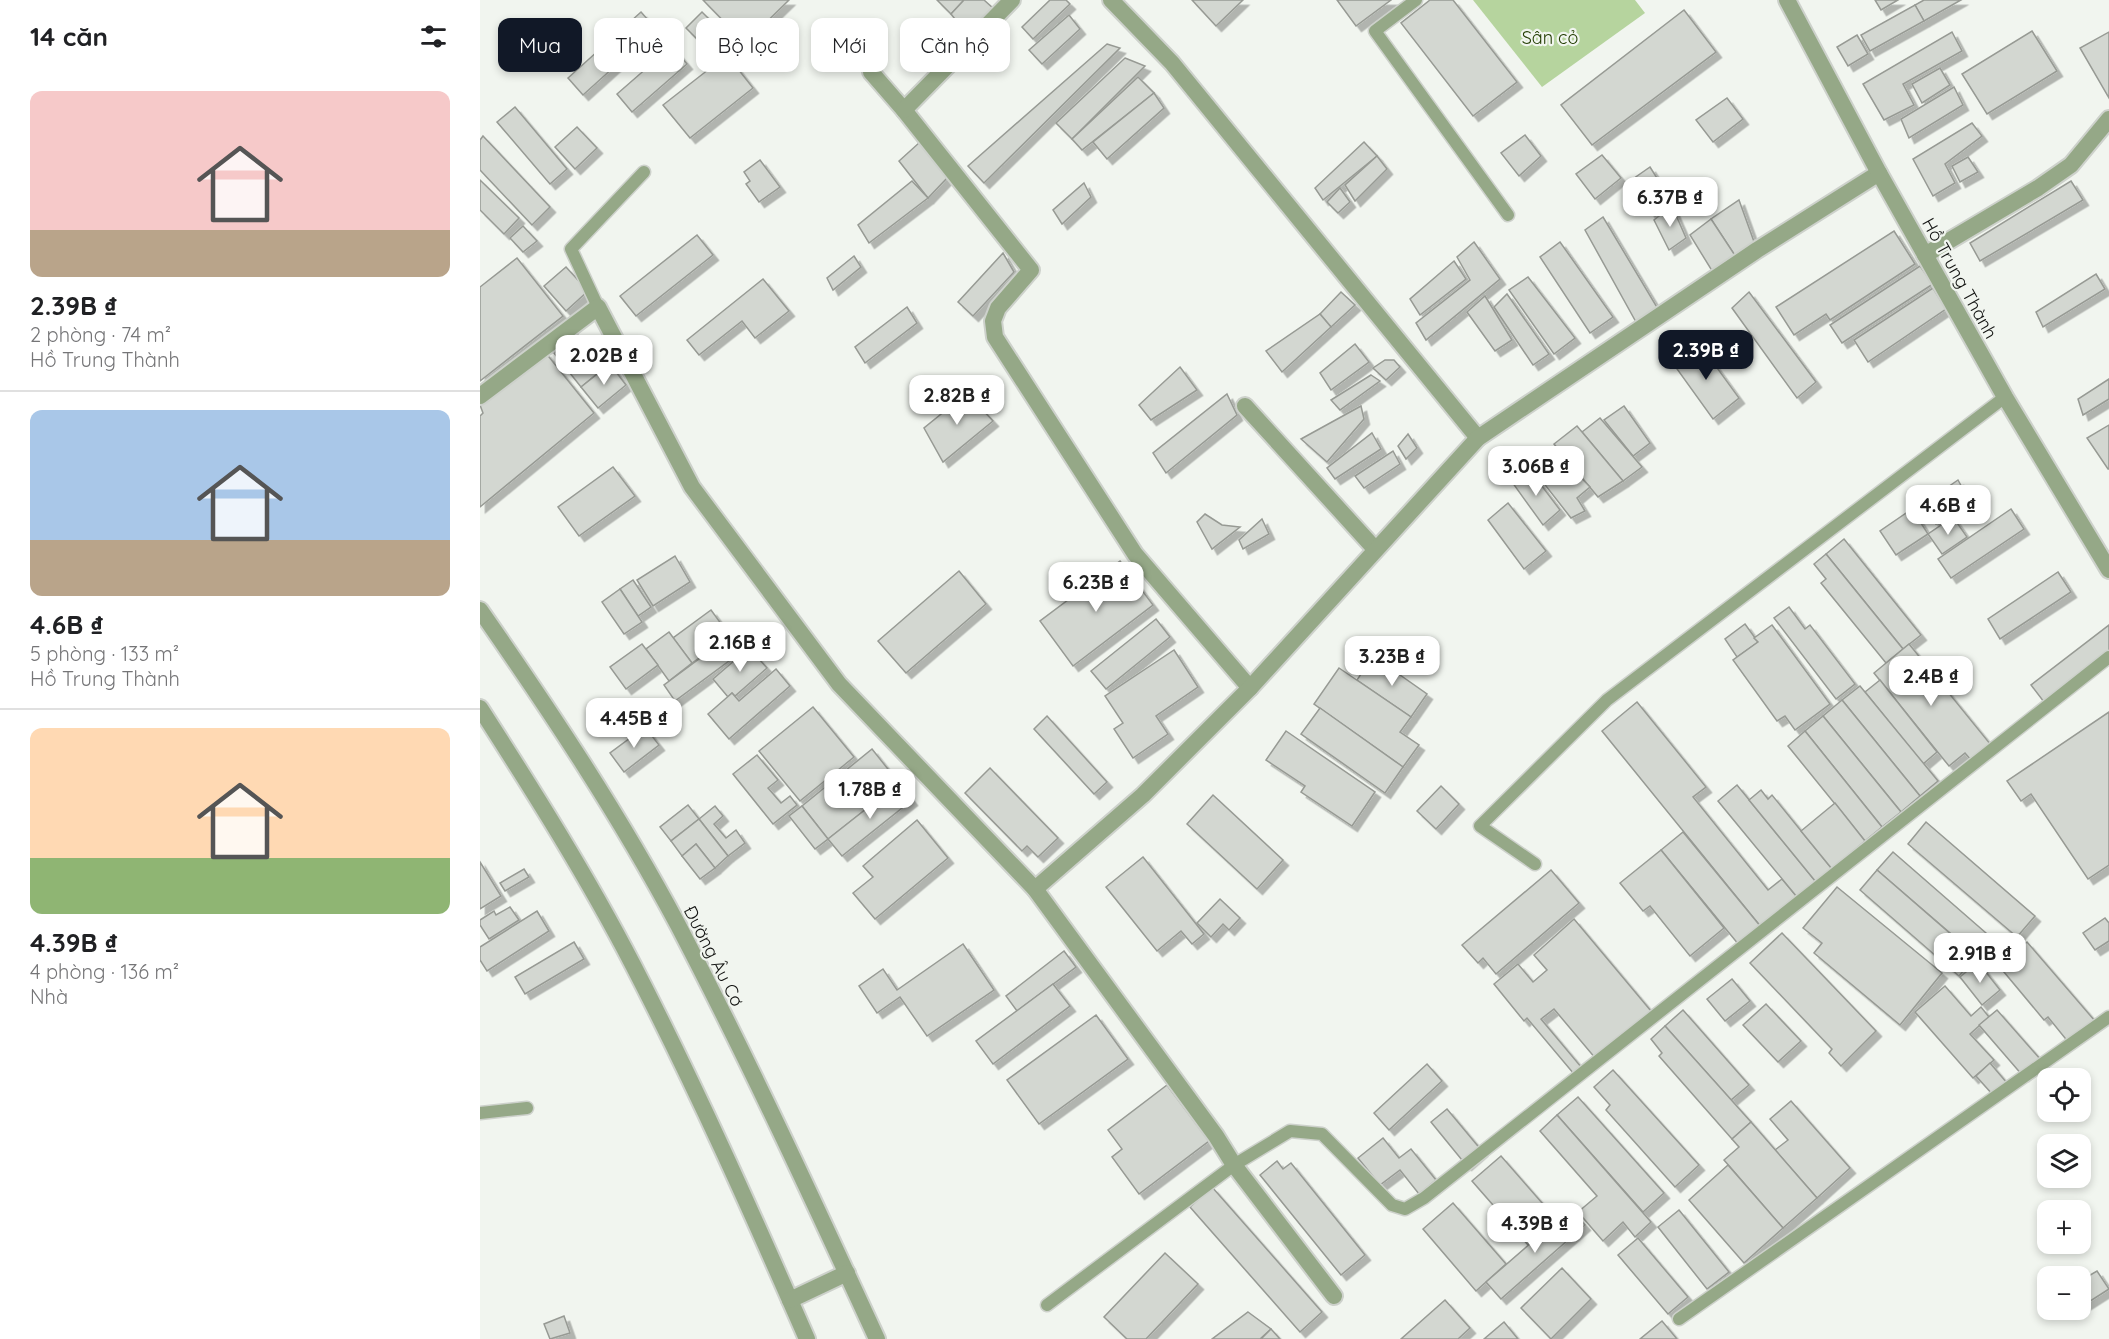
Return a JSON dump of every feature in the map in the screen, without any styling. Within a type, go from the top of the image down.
[{"type":"street","points":[[904,110],[1012,0]]},
{"type":"street","points":[[1111,0],[1172,63],[1478,438]]},
{"type":"street","name":"Hồ Trung Thành","points":[[1787,0],[1879,173],[2005,397],[2109,570]]},
{"type":"street","points":[[871,72],[1031,270],[998,308],[993,321],[995,337],[1135,554],[1250,688]]},
{"type":"street","points":[[1925,255],[2038,188],[2071,165],[2109,119]]},
{"type":"street","points":[[1035,889],[1143,795],[1250,688],[1478,438],[1757,250],[1879,173]]},
{"type":"street","points":[[480,396],[598,307],[692,487],[839,684],[1035,889],[1216,1136],[1234,1165],[1335,1296]]},
{"type":"street","points":[[1245,406],[1375,549]]},
{"type":"street","name":"Đường Âu Cơ","points":[[480,610],[551,712],[678,925],[801,1172],[877,1339]]},
{"type":"street","points":[[480,708],[561,835],[633,964],[745,1199],[807,1339]]},
{"type":"street","points":[[790,1300],[847,1273]]},
{"type":"lane","points":[[1416,0],[1375,31],[1508,215]]},
{"type":"lane","points":[[598,307],[571,249],[644,171]]},
{"type":"lane","points":[[1535,864],[1480,826],[1607,700],[2005,397]]},
{"type":"lane","points":[[1047,1305],[1234,1165],[1290,1131],[1322,1134],[1392,1205],[1405,1209],[1424,1198],[2109,657]]},
{"type":"lane","points":[[1679,1319],[2109,1017]]},
{"type":"lane","points":[[480,1113],[527,1108]]},
{"type":"green space","name":"Sân cỏ","points":[[1473,0],[1635,0],[1645,13],[1542,87]]},
{"type":"building","points":[[703,0],[789,0],[771,18],[721,18]]},
{"type":"building","points":[[937,0],[964,0],[951,14]]},
{"type":"building","points":[[964,0],[984,0],[994,9],[984,18],[954,18],[951,14]]},
{"type":"building","points":[[1050,0],[1066,0],[1070,4],[1033,39],[1022,27]]},
{"type":"building","points":[[1192,0],[1243,0],[1216,26]]},
{"type":"building","points":[[1337,0],[1391,0],[1356,26]]},
{"type":"building","points":[[1430,0],[1453,0],[1517,82],[1473,116],[1401,23]]},
{"type":"building","points":[[1875,0],[1898,0],[1881,10]]},
{"type":"building","points":[[1924,0],[1961,0],[1924,21],[1915,5]]},
{"type":"building","points":[[1915,5],[1924,21],[1870,51],[1861,35]]},
{"type":"building","points":[[1684,10],[1716,52],[1592,145],[1561,105]]},
{"type":"building","points":[[641,12],[646,18],[634,18]]},
{"type":"building","points":[[702,12],[708,18],[696,18]]},
{"type":"building","points":[[1069,15],[1080,29],[1042,64],[1029,50]]},
{"type":"building","points":[[696,18],[696,38],[686,28]]},
{"type":"building","points":[[2032,31],[2057,71],[1987,114],[1962,74]]},
{"type":"building","points":[[1952,32],[1962,51],[1903,84],[1914,105],[1884,120],[1863,84]]},
{"type":"building","points":[[2109,32],[2109,98],[2080,48]]},
{"type":"building","points":[[1857,35],[1868,54],[1848,66],[1837,47]]},
{"type":"building","points":[[1107,44],[1120,48],[984,183],[968,166]]},
{"type":"building","points":[[594,54],[594,72],[608,72],[583,95],[568,78],[575,72],[582,72],[582,65]]},
{"type":"building","points":[[1125,58],[1145,66],[1072,139],[1056,123]]},
{"type":"building","points":[[1940,68],[1950,85],[1922,103],[1912,84]]},
{"type":"building","points":[[642,72],[678,72],[632,112],[617,94]]},
{"type":"building","points":[[705,72],[740,72],[753,88],[690,138],[663,105]]},
{"type":"building","points":[[1138,77],[1154,93],[1082,150],[1072,139]]},
{"type":"building","points":[[1954,87],[1963,105],[1909,138],[1901,119]]},
{"type":"building","points":[[1154,93],[1164,108],[1107,159],[1093,142]]},
{"type":"building","points":[[1727,98],[1743,119],[1713,142],[1696,120]]},
{"type":"building","points":[[515,107],[567,169],[550,184],[497,122]]},
{"type":"building","points":[[1972,123],[1982,136],[1945,164],[1955,183],[1933,196],[1913,159]]},
{"type":"building","points":[[577,127],[597,148],[575,169],[555,147]]},
{"type":"building","points":[[1525,135],[1541,156],[1519,176],[1501,153]]},
{"type":"building","points":[[483,136],[550,207],[532,225],[480,170],[480,140]]},
{"type":"building","points":[[920,142],[948,177],[928,198],[899,161]]},
{"type":"building","points":[[1364,142],[1377,156],[1323,200],[1315,188]]},
{"type":"building","points":[[1602,155],[1621,178],[1595,199],[1576,174]]},
{"type":"building","points":[[1377,156],[1387,169],[1355,201],[1345,185]]},
{"type":"building","points":[[1968,157],[1978,172],[1960,182],[1952,166]]},
{"type":"building","points":[[760,160],[780,187],[759,202],[746,184],[750,181],[744,172]]},
{"type":"building","points":[[1650,167],[1672,202],[1651,214],[1630,181]]},
{"type":"building","points":[[480,180],[519,218],[504,234],[480,210]]},
{"type":"building","points":[[912,181],[928,198],[869,243],[858,225]]},
{"type":"building","points":[[2071,181],[2083,200],[1980,261],[1970,243]]},
{"type":"building","points":[[1084,183],[1091,197],[1062,224],[1053,210]]},
{"type":"building","points":[[1340,188],[1350,202],[1338,213],[1327,202]]},
{"type":"building","points":[[1739,200],[1757,250],[1736,257],[1711,219]]},
{"type":"building","points":[[1672,206],[1686,238],[1669,250],[1654,220]]},
{"type":"building","points":[[1603,217],[1658,309],[1636,322],[1585,230]]},
{"type":"building","points":[[1711,219],[1736,257],[1714,274],[1690,235]]},
{"type":"building","points":[[523,226],[537,241],[523,252],[510,238]]},
{"type":"building","points":[[1894,231],[1915,264],[1830,320],[1826,314],[1794,335],[1776,307]]},
{"type":"building","points":[[697,235],[713,255],[636,316],[620,296]]},
{"type":"building","points":[[1474,242],[1500,279],[1426,340],[1416,323],[1470,280],[1457,257]]},
{"type":"building","points":[[1560,242],[1613,317],[1590,333],[1540,257]]},
{"type":"building","points":[[1003,253],[1014,272],[973,316],[958,302]]},
{"type":"building","points":[[854,256],[861,267],[833,290],[827,278]]},
{"type":"building","points":[[517,258],[563,316],[480,381],[480,287]]},
{"type":"building","points":[[1454,261],[1466,279],[1420,315],[1410,299]]},
{"type":"building","points":[[1920,266],[1933,284],[1842,343],[1830,325]]},
{"type":"building","points":[[566,267],[588,291],[566,311],[544,286]]},
{"type":"building","points":[[2096,274],[2105,289],[2043,327],[2036,312]]},
{"type":"building","points":[[1528,277],[1575,338],[1554,354],[1509,290]]},
{"type":"building","points":[[763,279],[789,311],[755,338],[742,321],[699,355],[687,340]]},
{"type":"building","points":[[1933,288],[1946,309],[1868,362],[1854,340]]},
{"type":"building","points":[[1341,292],[1355,305],[1331,327],[1320,314]]},
{"type":"building","points":[[1749,292],[1816,382],[1797,398],[1732,308]]},
{"type":"building","points":[[1507,294],[1549,354],[1533,365],[1494,307]]},
{"type":"building","points":[[1485,296],[1512,340],[1495,351],[1467,312]]},
{"type":"building","points":[[907,307],[917,323],[865,363],[855,347]]},
{"type":"building","points":[[1320,314],[1331,327],[1282,372],[1266,351]]},
{"type":"building","points":[[577,334],[604,368],[581,387],[554,353]]},
{"type":"building","points":[[1699,343],[1739,398],[1713,419],[1672,362]]},
{"type":"building","points":[[1355,344],[1369,362],[1331,390],[1320,373]]},
{"type":"building","points":[[545,352],[594,413],[480,507],[480,416],[483,413],[480,405]]},
{"type":"building","points":[[1385,360],[1394,360],[1400,367],[1386,380],[1373,368]]},
{"type":"building","points":[[610,364],[626,385],[598,408],[581,387]]},
{"type":"building","points":[[1180,367],[1197,390],[1151,420],[1139,405]]},
{"type":"building","points":[[1371,375],[1380,381],[1340,410],[1331,400]]},
{"type":"building","points":[[2109,379],[2109,399],[2083,415],[2078,399]]},
{"type":"building","points":[[967,393],[993,421],[943,462],[924,428]]},
{"type":"building","points":[[1227,394],[1237,415],[1166,473],[1153,453]]},
{"type":"building","points":[[1361,406],[1364,419],[1327,462],[1301,439]]},
{"type":"building","points":[[1624,406],[1650,443],[1633,456],[1604,420]]},
{"type":"building","points":[[1600,418],[1642,467],[1623,481],[1582,432]]},
{"type":"building","points":[[2109,425],[2109,469],[2108,469],[2087,438]]},
{"type":"building","points":[[1577,426],[1623,481],[1598,497],[1554,444]]},
{"type":"building","points":[[1372,433],[1381,449],[1335,479],[1327,468]]},
{"type":"building","points":[[1408,434],[1417,448],[1406,459],[1398,446]]},
{"type":"building","points":[[1549,449],[1560,468],[1567,463],[1590,487],[1577,498],[1585,511],[1571,518],[1528,463]]},
{"type":"building","points":[[1393,451],[1400,464],[1364,488],[1355,476]]},
{"type":"building","points":[[613,467],[635,496],[579,536],[558,507]]},
{"type":"building","points":[[1529,469],[1560,510],[1543,525],[1512,482]]},
{"type":"building","points":[[1958,480],[1969,500],[1936,524],[1922,505]]},
{"type":"building","points":[[1508,503],[1546,551],[1524,569],[1488,520]]},
{"type":"building","points":[[1912,509],[1928,534],[1896,555],[1880,531]]},
{"type":"building","points":[[2011,509],[2024,529],[1951,578],[1938,559]]},
{"type":"building","points":[[1205,514],[1222,525],[1240,527],[1212,549],[1197,522]]},
{"type":"building","points":[[1953,517],[1967,537],[1942,554],[1928,534]]},
{"type":"building","points":[[1262,519],[1269,534],[1243,549],[1239,540]]},
{"type":"building","points":[[1844,539],[1921,635],[1903,649],[1826,554]]},
{"type":"building","points":[[1826,554],[1903,649],[1886,663],[1821,583],[1826,579],[1814,564]]},
{"type":"building","points":[[675,556],[690,582],[653,606],[637,580]]},
{"type":"building","points":[[1120,561],[1153,605],[1073,666],[1040,621]]},
{"type":"building","points":[[959,571],[986,604],[906,673],[878,641]]},
{"type":"building","points":[[2058,572],[2071,592],[2000,639],[1988,619]]},
{"type":"building","points":[[633,580],[651,607],[638,616],[620,589]]},
{"type":"building","points":[[620,589],[642,622],[624,634],[602,602]]},
{"type":"building","points":[[1789,607],[1805,629],[1810,625],[1855,684],[1836,699],[1774,618]]},
{"type":"building","points":[[711,610],[730,636],[692,663],[673,638]]},
{"type":"building","points":[[1156,619],[1170,637],[1106,689],[1091,671]]},
{"type":"building","points":[[1745,624],[1758,642],[1737,657],[1725,639]]},
{"type":"building","points":[[1772,625],[1830,704],[1795,730],[1785,716],[1777,721],[1733,660],[1758,642],[1754,638]]},
{"type":"building","points":[[2109,625],[2109,653],[2044,702],[2031,685]]},
{"type":"building","points":[[669,632],[692,663],[669,681],[646,649]]},
{"type":"building","points":[[730,636],[741,652],[675,701],[664,685]]},
{"type":"building","points":[[642,644],[658,665],[626,689],[610,667]]},
{"type":"building","points":[[1909,644],[1991,745],[1971,760],[1965,753],[1949,766],[1874,673]]},
{"type":"building","points":[[749,648],[767,668],[735,696],[732,693],[728,697],[713,679]]},
{"type":"building","points":[[1174,650],[1198,687],[1156,716],[1168,734],[1133,758],[1114,729],[1123,723],[1105,696]]},
{"type":"building","points":[[1373,656],[1427,694],[1411,717],[1357,680]]},
{"type":"building","points":[[1339,668],[1411,717],[1400,732],[1419,745],[1403,767],[1314,704]]},
{"type":"building","points":[[776,669],[790,686],[729,739],[708,714],[732,693],[739,701]]},
{"type":"building","points":[[1880,680],[1937,752],[1923,764],[1865,692]]},
{"type":"building","points":[[1860,686],[1938,781],[1920,796],[1842,700]]},
{"type":"building","points":[[1842,700],[1920,796],[1901,812],[1823,716]]},
{"type":"building","points":[[1637,702],[1706,787],[1693,797],[1768,890],[1782,879],[1797,897],[1761,927],[1602,731]]},
{"type":"building","points":[[813,707],[854,757],[800,801],[759,751]]},
{"type":"building","points":[[1320,708],[1403,767],[1385,793],[1301,734]]},
{"type":"building","points":[[2109,712],[2109,865],[2088,879],[2031,794],[2021,801],[2007,781]]},
{"type":"building","points":[[1047,716],[1107,782],[1094,794],[1034,729]]},
{"type":"building","points":[[1823,716],[1901,812],[1882,827],[1805,731]]},
{"type":"building","points":[[645,727],[659,745],[624,772],[610,753]]},
{"type":"building","points":[[1286,731],[1375,792],[1352,826],[1301,792],[1305,786],[1266,760]]},
{"type":"building","points":[[1805,731],[1882,827],[1865,841],[1788,746]]},
{"type":"building","points":[[872,749],[899,783],[828,839],[802,806]]},
{"type":"building","points":[[757,755],[778,780],[768,788],[781,803],[790,796],[797,805],[773,824],[733,774]]},
{"type":"building","points":[[990,768],[1058,838],[1038,857],[1027,846],[1022,851],[965,793]]},
{"type":"building","points":[[899,783],[912,800],[842,856],[828,839]]},
{"type":"building","points":[[1737,785],[1816,882],[1797,897],[1718,801]]},
{"type":"building","points":[[1441,786],[1459,804],[1436,829],[1417,811]]},
{"type":"building","points":[[1761,790],[1768,799],[1772,795],[1832,869],[1816,882],[1749,800]]},
{"type":"building","points":[[1213,795],[1283,860],[1257,889],[1187,824]]},
{"type":"building","points":[[1835,803],[1865,841],[1832,869],[1801,831]]},
{"type":"building","points":[[688,805],[699,819],[671,841],[660,827]]},
{"type":"building","points":[[715,806],[723,816],[714,824],[726,838],[736,830],[745,843],[728,856],[699,819]]},
{"type":"building","points":[[802,806],[828,839],[815,849],[789,816]]},
{"type":"building","points":[[699,819],[728,856],[715,868],[696,844],[682,856],[671,841]]},
{"type":"building","points":[[917,820],[948,858],[875,919],[853,893],[873,877],[863,866]]},
{"type":"building","points":[[1926,822],[2035,916],[2017,937],[1908,844]]},
{"type":"building","points":[[1683,832],[1761,927],[1739,945],[1661,850]]},
{"type":"building","points":[[696,844],[715,868],[700,879],[682,856]]},
{"type":"building","points":[[1661,850],[1724,928],[1690,956],[1650,906],[1643,911],[1620,883]]},
{"type":"building","points":[[1893,852],[1986,933],[1971,951],[1877,870]]},
{"type":"building","points":[[1143,857],[1204,934],[1192,944],[1181,931],[1157,951],[1106,887]]},
{"type":"building","points":[[480,862],[501,896],[480,909]]},
{"type":"building","points":[[524,869],[529,877],[505,891],[500,883]]},
{"type":"building","points":[[1551,870],[1579,903],[1496,974],[1483,958],[1478,963],[1462,945]]},
{"type":"building","points":[[1877,870],[1976,956],[1959,976],[1860,890]]},
{"type":"building","points":[[1837,887],[1942,973],[1900,1025],[1814,953],[1822,943],[1803,928]]},
{"type":"building","points":[[1220,899],[1240,918],[1229,930],[1223,924],[1211,937],[1197,923]]},
{"type":"building","points":[[510,907],[519,920],[489,939],[480,925],[480,920],[494,911],[496,915]]},
{"type":"building","points":[[537,911],[549,931],[487,971],[480,960],[480,947]]},
{"type":"building","points":[[2105,918],[2109,923],[2109,941],[2095,950],[2083,933]]},
{"type":"building","points":[[1574,919],[1651,1011],[1596,1059],[1554,1009],[1541,1019],[1582,1068],[1574,1074],[1527,1018],[1524,1021],[1494,984],[1518,964],[1533,982],[1547,970],[1534,955]]},
{"type":"building","points":[[1782,933],[1876,1031],[1841,1066],[1829,1053],[1832,1049],[1750,963]]},
{"type":"building","points":[[2007,937],[2015,950],[1996,963],[1988,950]]},
{"type":"building","points":[[574,942],[584,959],[525,994],[515,977]]},
{"type":"building","points":[[2027,942],[2095,1021],[2069,1043],[2048,1017],[2044,1020],[1999,966]]},
{"type":"building","points":[[963,944],[994,990],[927,1036],[900,997],[877,1013],[859,986],[883,969],[897,990]]},
{"type":"building","points":[[1064,951],[1076,967],[1017,1011],[1006,996]]},
{"type":"building","points":[[1978,962],[2000,990],[1982,1005],[1960,977]]},
{"type":"building","points":[[1732,979],[1750,1001],[1725,1021],[1707,999]]},
{"type":"building","points":[[1053,984],[1070,1006],[993,1064],[976,1041]]},
{"type":"building","points":[[1945,986],[1971,1016],[1981,1007],[1989,1017],[1970,1034],[1994,1060],[1973,1078],[1915,1012]]},
{"type":"building","points":[[1766,1004],[1801,1041],[1778,1062],[1743,1025]]},
{"type":"building","points":[[1683,1010],[1749,1085],[1731,1100],[1665,1026]]},
{"type":"building","points":[[1997,1010],[2041,1060],[2023,1076],[1979,1025]]},
{"type":"building","points":[[1096,1015],[1128,1059],[1039,1124],[1007,1080]]},
{"type":"building","points":[[1665,1026],[1751,1122],[1732,1139],[1659,1056],[1662,1053],[1651,1039]]},
{"type":"building","points":[[1990,1063],[2007,1083],[1993,1095],[1976,1076]]},
{"type":"building","points":[[1427,1064],[1442,1081],[1389,1130],[1374,1113]]},
{"type":"building","points":[[1613,1070],[1699,1165],[1675,1187],[1606,1110],[1610,1105],[1594,1087]]},
{"type":"building","points":[[1167,1085],[1209,1141],[1139,1194],[1112,1157],[1122,1149],[1108,1130]]},
{"type":"building","points":[[1578,1097],[1664,1193],[1643,1212],[1557,1115]]},
{"type":"building","points":[[1791,1101],[1850,1168],[1817,1198],[1775,1150],[1788,1140],[1770,1119]]},
{"type":"building","points":[[1447,1109],[1482,1151],[1466,1165],[1431,1122]]},
{"type":"building","points":[[1557,1115],[1651,1222],[1635,1237],[1623,1222],[1603,1241],[1578,1212],[1597,1196],[1540,1131]]},
{"type":"building","points":[[1751,1122],[1817,1198],[1783,1228],[1724,1160],[1739,1147],[1732,1139]]},
{"type":"building","points":[[1383,1138],[1399,1158],[1411,1149],[1436,1180],[1419,1194],[1400,1170],[1380,1185],[1358,1158]]},
{"type":"building","points":[[1501,1156],[1557,1220],[1528,1245],[1472,1181]]},
{"type":"building","points":[[1277,1161],[1283,1169],[1291,1163],[1365,1255],[1341,1275],[1260,1175]]},
{"type":"building","points":[[1728,1165],[1783,1228],[1744,1263],[1689,1200]]},
{"type":"building","points":[[1212,1187],[1322,1312],[1300,1332],[1190,1207]]},
{"type":"building","points":[[1453,1203],[1506,1264],[1476,1291],[1423,1229]]},
{"type":"building","points":[[1570,1209],[1585,1225],[1501,1299],[1486,1282]]},
{"type":"building","points":[[1679,1210],[1729,1272],[1707,1289],[1658,1227]]},
{"type":"building","points":[[1638,1238],[1688,1297],[1668,1314],[1618,1255]]},
{"type":"building","points":[[1165,1253],[1198,1284],[1146,1339],[1127,1339],[1104,1317]]},
{"type":"building","points":[[1562,1268],[1591,1299],[1551,1339],[1521,1308]]},
{"type":"building","points":[[2097,1271],[2109,1289],[2091,1301],[2091,1275]]},
{"type":"building","points":[[1445,1300],[1470,1328],[1458,1339],[1401,1339]]},
{"type":"building","points":[[1248,1312],[1271,1329],[1260,1339],[1212,1339]]},
{"type":"building","points":[[564,1316],[570,1333],[550,1339],[544,1324]]},
{"type":"building","points":[[1662,1321],[1677,1339],[1640,1339]]},
{"type":"building","points":[[1504,1322],[1518,1339],[1484,1339]]},
{"type":"building","points":[[1271,1329],[1280,1339],[1261,1339]]}]
